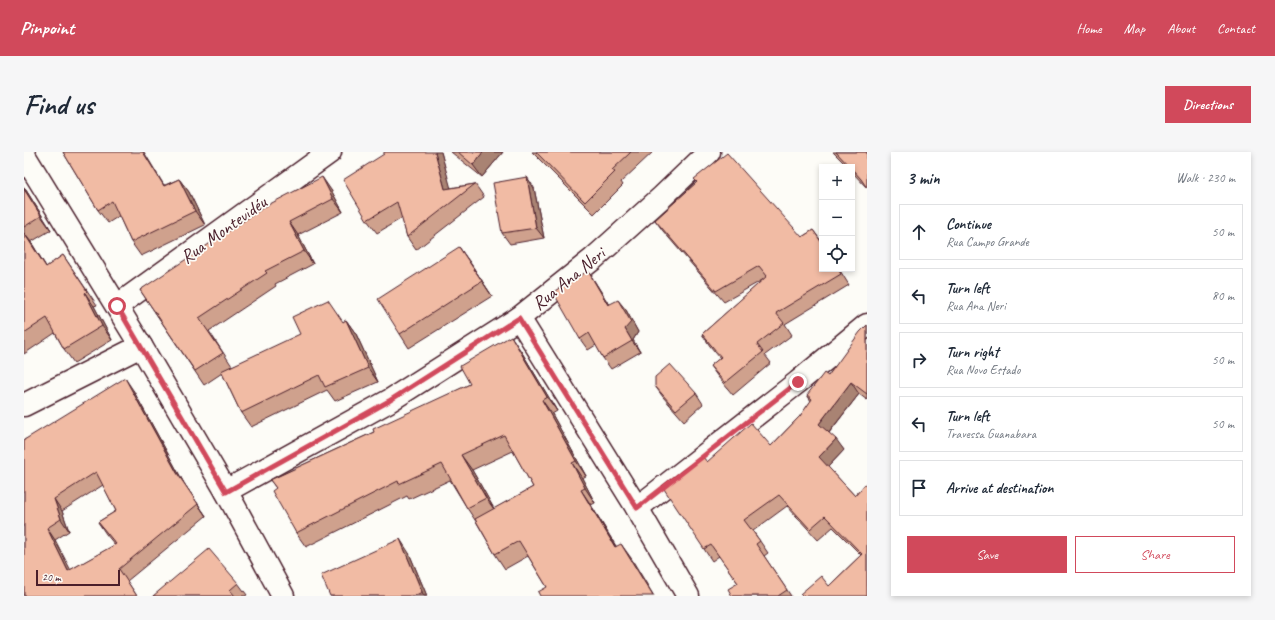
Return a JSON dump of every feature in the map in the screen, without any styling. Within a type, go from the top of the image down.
[{"type":"street","name":"Rua Montevidéu","points":[[117,306],[330,152]]},
{"type":"street","name":"Rua Ana Neri","points":[[226,492],[389,401],[519,318],[593,259],[662,197],[709,152]]},
{"type":"street","points":[[24,155],[141,346],[226,492],[283,596]]},
{"type":"street","points":[[519,318],[637,508],[688,596]]},
{"type":"street","points":[[637,508],[798,382],[867,325]]},
{"type":"street","points":[[24,405],[141,346]]},
{"type":"building","points":[[63,152],[143,152],[164,186],[179,179],[195,211],[131,242],[112,201],[98,210]]},
{"type":"building","points":[[384,152],[435,152],[445,189],[475,184],[407,237],[397,202],[367,220],[343,180],[384,154]]},
{"type":"building","points":[[458,152],[483,152],[473,165]]},
{"type":"building","points":[[536,152],[631,152],[612,170],[615,172],[585,202]]},
{"type":"building","points":[[836,152],[867,152],[867,188],[855,172],[855,164],[847,164]]},
{"type":"building","points":[[727,153],[802,237],[813,230],[819,239],[819,272],[840,272],[841,274],[776,313],[784,323],[757,344],[763,352],[725,383],[710,366],[721,357],[702,334],[767,276],[759,266],[716,291],[655,220],[697,182],[694,179]]},
{"type":"building","points":[[322,177],[333,199],[289,222],[304,251],[265,271],[267,273],[199,318],[223,353],[195,371],[140,290],[266,206]]},
{"type":"building","points":[[527,177],[536,228],[502,233],[493,183]]},
{"type":"building","points":[[24,189],[41,216],[24,227]]},
{"type":"building","points":[[24,233],[46,267],[63,255],[87,291],[85,293],[102,326],[64,349],[47,318],[24,333]]},
{"type":"building","points":[[459,247],[482,281],[400,334],[378,299]]},
{"type":"building","points":[[588,271],[608,305],[618,300],[631,322],[625,329],[632,341],[603,358],[589,333],[580,339],[553,292]]},
{"type":"building","points":[[328,300],[343,322],[346,320],[368,368],[325,387],[319,375],[241,413],[221,371],[300,334],[292,317]]},
{"type":"building","points":[[867,325],[867,394],[851,382],[819,424],[836,439],[819,457],[855,496],[867,482],[867,596],[802,596],[800,594],[821,576],[829,586],[862,554],[825,516],[810,529],[779,495],[744,520],[760,541],[756,544],[787,590],[778,596],[732,596],[728,589],[738,583],[711,545],[704,549],[662,486],[703,457],[707,462],[751,423],[771,446],[800,416],[812,399],[807,395],[824,373],[828,376],[860,332]]},
{"type":"building","points":[[511,336],[547,397],[542,400],[576,461],[572,463],[585,488],[581,490],[615,547],[621,544],[653,596],[540,596],[538,592],[547,587],[519,541],[495,554],[475,519],[533,487],[504,435],[461,455],[486,498],[467,508],[442,464],[399,484],[398,481],[296,533],[272,491],[276,488],[270,480],[374,432],[373,429],[470,384],[460,366]]},
{"type":"building","points":[[670,364],[696,393],[676,410],[655,386],[655,377]]},
{"type":"building","points":[[125,378],[177,473],[198,504],[119,569],[137,596],[24,596],[24,440]],"holes":[[[96,472],[116,511],[98,522],[116,544],[68,571],[47,528],[61,519],[54,499]]]},
{"type":"building","points":[[400,539],[422,592],[414,596],[330,596],[321,575]]},
{"type":"building","points":[[209,549],[238,583],[230,590],[235,596],[153,596]]},
{"type":"route","points":[[117,306],[226,492],[389,401],[519,318],[637,508],[798,382]]}]
